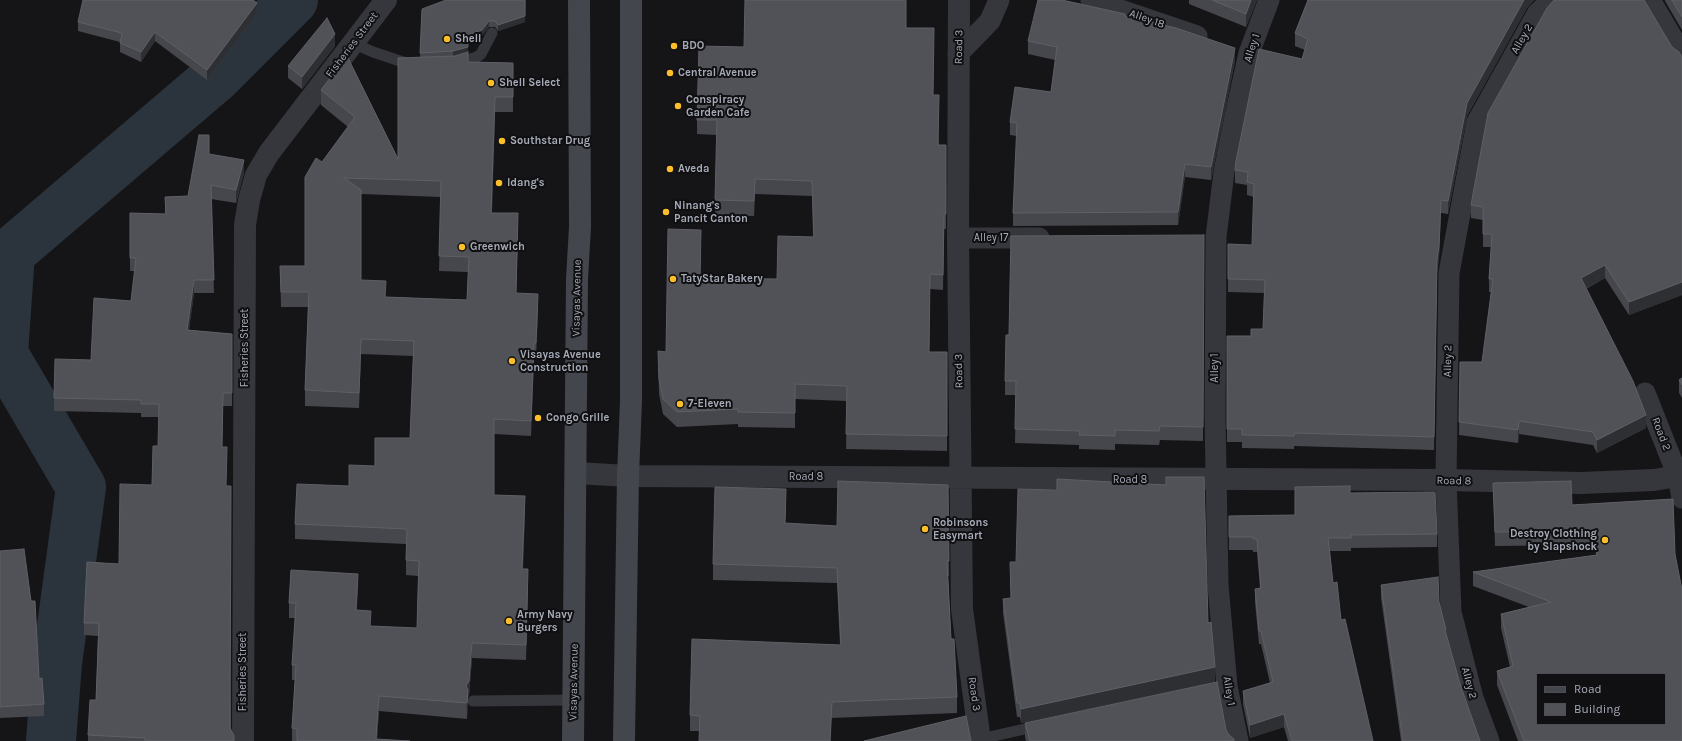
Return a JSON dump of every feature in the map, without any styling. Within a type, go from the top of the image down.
[{"type":"main road","name":"Visayas Avenue","points":[[573,741],[577,279],[580,227],[579,0]]},
{"type":"main road","points":[[624,741],[628,476],[631,401],[631,0]]},
{"type":"street","name":"Fisheries Street","points":[[243,741],[245,225],[249,200],[256,175],[269,153],[355,44],[386,0]]},
{"type":"street","name":"Road 3","points":[[959,0],[958,238],[962,609],[980,740]]},
{"type":"street","points":[[958,54],[990,21],[999,0]]},
{"type":"street","name":"Alley 18","points":[[1091,0],[1234,48]]},
{"type":"street","name":"Alley 1","points":[[1238,741],[1223,687],[1218,584],[1208,237],[1224,172],[1234,116],[1234,48],[1269,0]]},
{"type":"street","name":"Alley 2","points":[[1489,741],[1473,698],[1451,612],[1446,480],[1449,273],[1477,122],[1536,14],[1551,0]]},
{"type":"street","points":[[1650,0],[1682,54]]},
{"type":"street","name":"Alley 17","points":[[958,238],[1059,238]]},
{"type":"street","name":"Road 2","points":[[1645,393],[1680,475],[1682,498]]},
{"type":"street","name":"Road 8","points":[[576,473],[628,476],[1446,480],[1580,483],[1626,482],[1680,475]]},
{"type":"lane","points":[[442,65],[477,58],[481,54],[492,33]]},
{"type":"lane","points":[[355,44],[408,65],[422,66]]},
{"type":"lane","points":[[473,701],[573,700]]},
{"type":"lane","points":[[980,740],[1049,724]]},
{"type":"building","points":[[83,0],[253,0],[257,3],[207,70],[155,32],[141,52],[120,43],[122,33],[78,22]]},
{"type":"building","name":"Shell","points":[[446,0],[525,0],[525,16],[498,25],[495,21],[489,21],[482,30],[468,35],[468,47],[453,51],[420,53],[422,9]]},
{"type":"building","points":[[745,0],[906,0],[906,28],[934,28],[933,95],[939,95],[938,145],[946,145],[946,214],[944,214],[943,275],[930,274],[929,352],[947,352],[947,436],[846,434],[847,386],[795,384],[795,413],[738,412],[738,409],[677,412],[663,399],[659,379],[658,351],[666,352],[668,229],[701,230],[700,278],[777,279],[778,236],[814,237],[812,181],[755,179],[754,201],[715,200],[717,120],[697,120],[699,46],[744,47]]},
{"type":"building","points":[[1038,0],[1062,0],[1125,14],[1125,16],[1176,28],[1235,48],[1211,167],[1185,164],[1178,212],[1013,213],[1017,123],[1010,122],[1015,87],[1051,92],[1057,47],[1028,41]]},
{"type":"building","points":[[1212,0],[1251,0],[1246,14]]},
{"type":"building","points":[[1308,0],[1524,0],[1467,103],[1448,201],[1441,200],[1437,260],[1434,437],[1294,433],[1294,436],[1242,435],[1242,429],[1227,429],[1227,336],[1251,336],[1251,329],[1263,329],[1265,280],[1228,279],[1228,244],[1252,245],[1254,184],[1247,182],[1248,172],[1235,170],[1236,161],[1259,49],[1302,59],[1308,39],[1295,33]]},
{"type":"building","points":[[1554,0],[1644,0],[1672,47],[1679,52],[1682,57],[1682,282],[1629,302],[1605,265],[1581,278],[1633,381],[1646,415],[1597,440],[1593,432],[1519,421],[1518,430],[1459,422],[1460,362],[1482,362],[1493,279],[1489,279],[1492,234],[1483,234],[1483,207],[1471,205],[1488,113],[1547,8]]},
{"type":"building","points":[[1672,0],[1682,0],[1682,17]]},
{"type":"building","points":[[327,18],[335,34],[302,77],[288,66]]},
{"type":"building","points":[[468,52],[468,62],[513,63],[513,97],[495,97],[491,213],[518,213],[516,293],[538,294],[536,343],[534,343],[531,421],[494,419],[494,495],[525,496],[522,569],[528,569],[526,645],[472,643],[469,681],[466,686],[468,690],[467,703],[379,696],[376,739],[410,741],[297,741],[297,729],[292,728],[296,665],[292,665],[296,603],[289,603],[291,570],[358,574],[356,610],[371,611],[370,626],[417,628],[419,561],[406,560],[407,529],[295,524],[297,484],[349,486],[349,465],[375,466],[375,438],[410,438],[414,341],[361,339],[359,393],[305,390],[309,292],[281,292],[280,266],[305,266],[305,177],[316,158],[322,162],[355,117],[321,90],[347,56],[398,159],[398,58],[455,56]],"holes":[[[344,178],[441,181],[439,256],[469,257],[467,300],[385,297],[386,281],[361,280],[361,190]]]},
{"type":"building","points":[[199,135],[209,135],[209,154],[244,160],[236,190],[211,185],[214,280],[194,280],[187,330],[232,334],[232,393],[223,393],[222,447],[227,447],[226,486],[231,486],[230,728],[234,736],[234,741],[145,741],[145,738],[88,735],[90,700],[96,700],[99,623],[84,623],[87,562],[119,564],[120,484],[152,485],[153,446],[158,446],[159,404],[141,404],[141,400],[54,398],[55,359],[91,360],[94,298],[131,301],[136,258],[130,258],[130,213],[166,214],[165,197],[188,196]]},
{"type":"building","points":[[1204,235],[1203,427],[1160,426],[1159,431],[1115,430],[1115,436],[1079,435],[1080,431],[1015,429],[1016,381],[1005,381],[1006,335],[1009,335],[1011,236]]},
{"type":"building","points":[[1682,378],[1682,385],[1679,380]]},
{"type":"building","points":[[1166,477],[1204,477],[1208,623],[1211,622],[1215,667],[1021,709],[1020,703],[1017,703],[1003,599],[1011,598],[1010,562],[1016,562],[1018,489],[1057,490],[1057,479],[1166,485]]},
{"type":"building","points":[[838,481],[948,485],[949,561],[947,561],[951,639],[954,639],[957,697],[832,702],[830,741],[699,741],[700,716],[690,715],[692,639],[841,645],[837,568],[713,564],[715,487],[786,489],[785,523],[837,526]]},
{"type":"building","points":[[1571,481],[1572,505],[1673,499],[1675,554],[1682,590],[1682,741],[1524,741],[1497,671],[1513,666],[1501,614],[1551,602],[1473,572],[1597,555],[1595,531],[1495,532],[1493,483]]},
{"type":"building","points":[[1350,486],[1350,493],[1435,492],[1437,534],[1351,535],[1351,538],[1328,538],[1333,583],[1337,582],[1341,620],[1345,619],[1373,741],[1292,741],[1284,714],[1250,725],[1243,691],[1273,682],[1261,631],[1259,631],[1255,589],[1261,588],[1257,539],[1253,539],[1253,537],[1229,537],[1229,516],[1295,515],[1295,487]]},
{"type":"building","points":[[24,549],[31,601],[35,601],[39,679],[42,678],[44,704],[0,707],[0,551]]},
{"type":"building","points":[[1438,577],[1439,602],[1445,630],[1460,684],[1480,741],[1403,741],[1381,585]]},
{"type":"building","points":[[1217,682],[1226,730],[1234,741],[1030,741],[1025,723]]},
{"type":"building","points":[[966,716],[971,741],[864,741]]},
{"type":"waterway","points":[[51,741],[57,663],[81,487],[3,354],[10,253],[215,78],[293,0]]},
{"type":"place","name":"Shell","points":[[447,39]]},
{"type":"place","name":"BDO","points":[[674,46]]},
{"type":"place","name":"Central Avenue","points":[[670,73]]},
{"type":"place","name":"Shell Select","points":[[491,83]]},
{"type":"place","name":"Conspiracy Garden Cafe","points":[[678,106]]},
{"type":"place","name":"Southstar Drug","points":[[502,141]]},
{"type":"place","name":"Aveda","points":[[670,169]]},
{"type":"place","name":"Idang's","points":[[499,183]]},
{"type":"place","name":"Ninang's Pancit Canton","points":[[666,212]]},
{"type":"place","name":"Greenwich","points":[[462,247]]},
{"type":"place","name":"TatyStar Bakery","points":[[673,279]]},
{"type":"place","name":"Visayas Avenue Construction","points":[[512,361]]},
{"type":"place","name":"7-Eleven","points":[[680,404]]},
{"type":"place","name":"Congo Grille","points":[[538,418]]},
{"type":"place","name":"Robinsons Easymart","points":[[925,529]]},
{"type":"place","name":"Destroy Clothing by Slapshock","points":[[1605,540]]},
{"type":"place","name":"Army Navy Burgers","points":[[509,621]]}]
